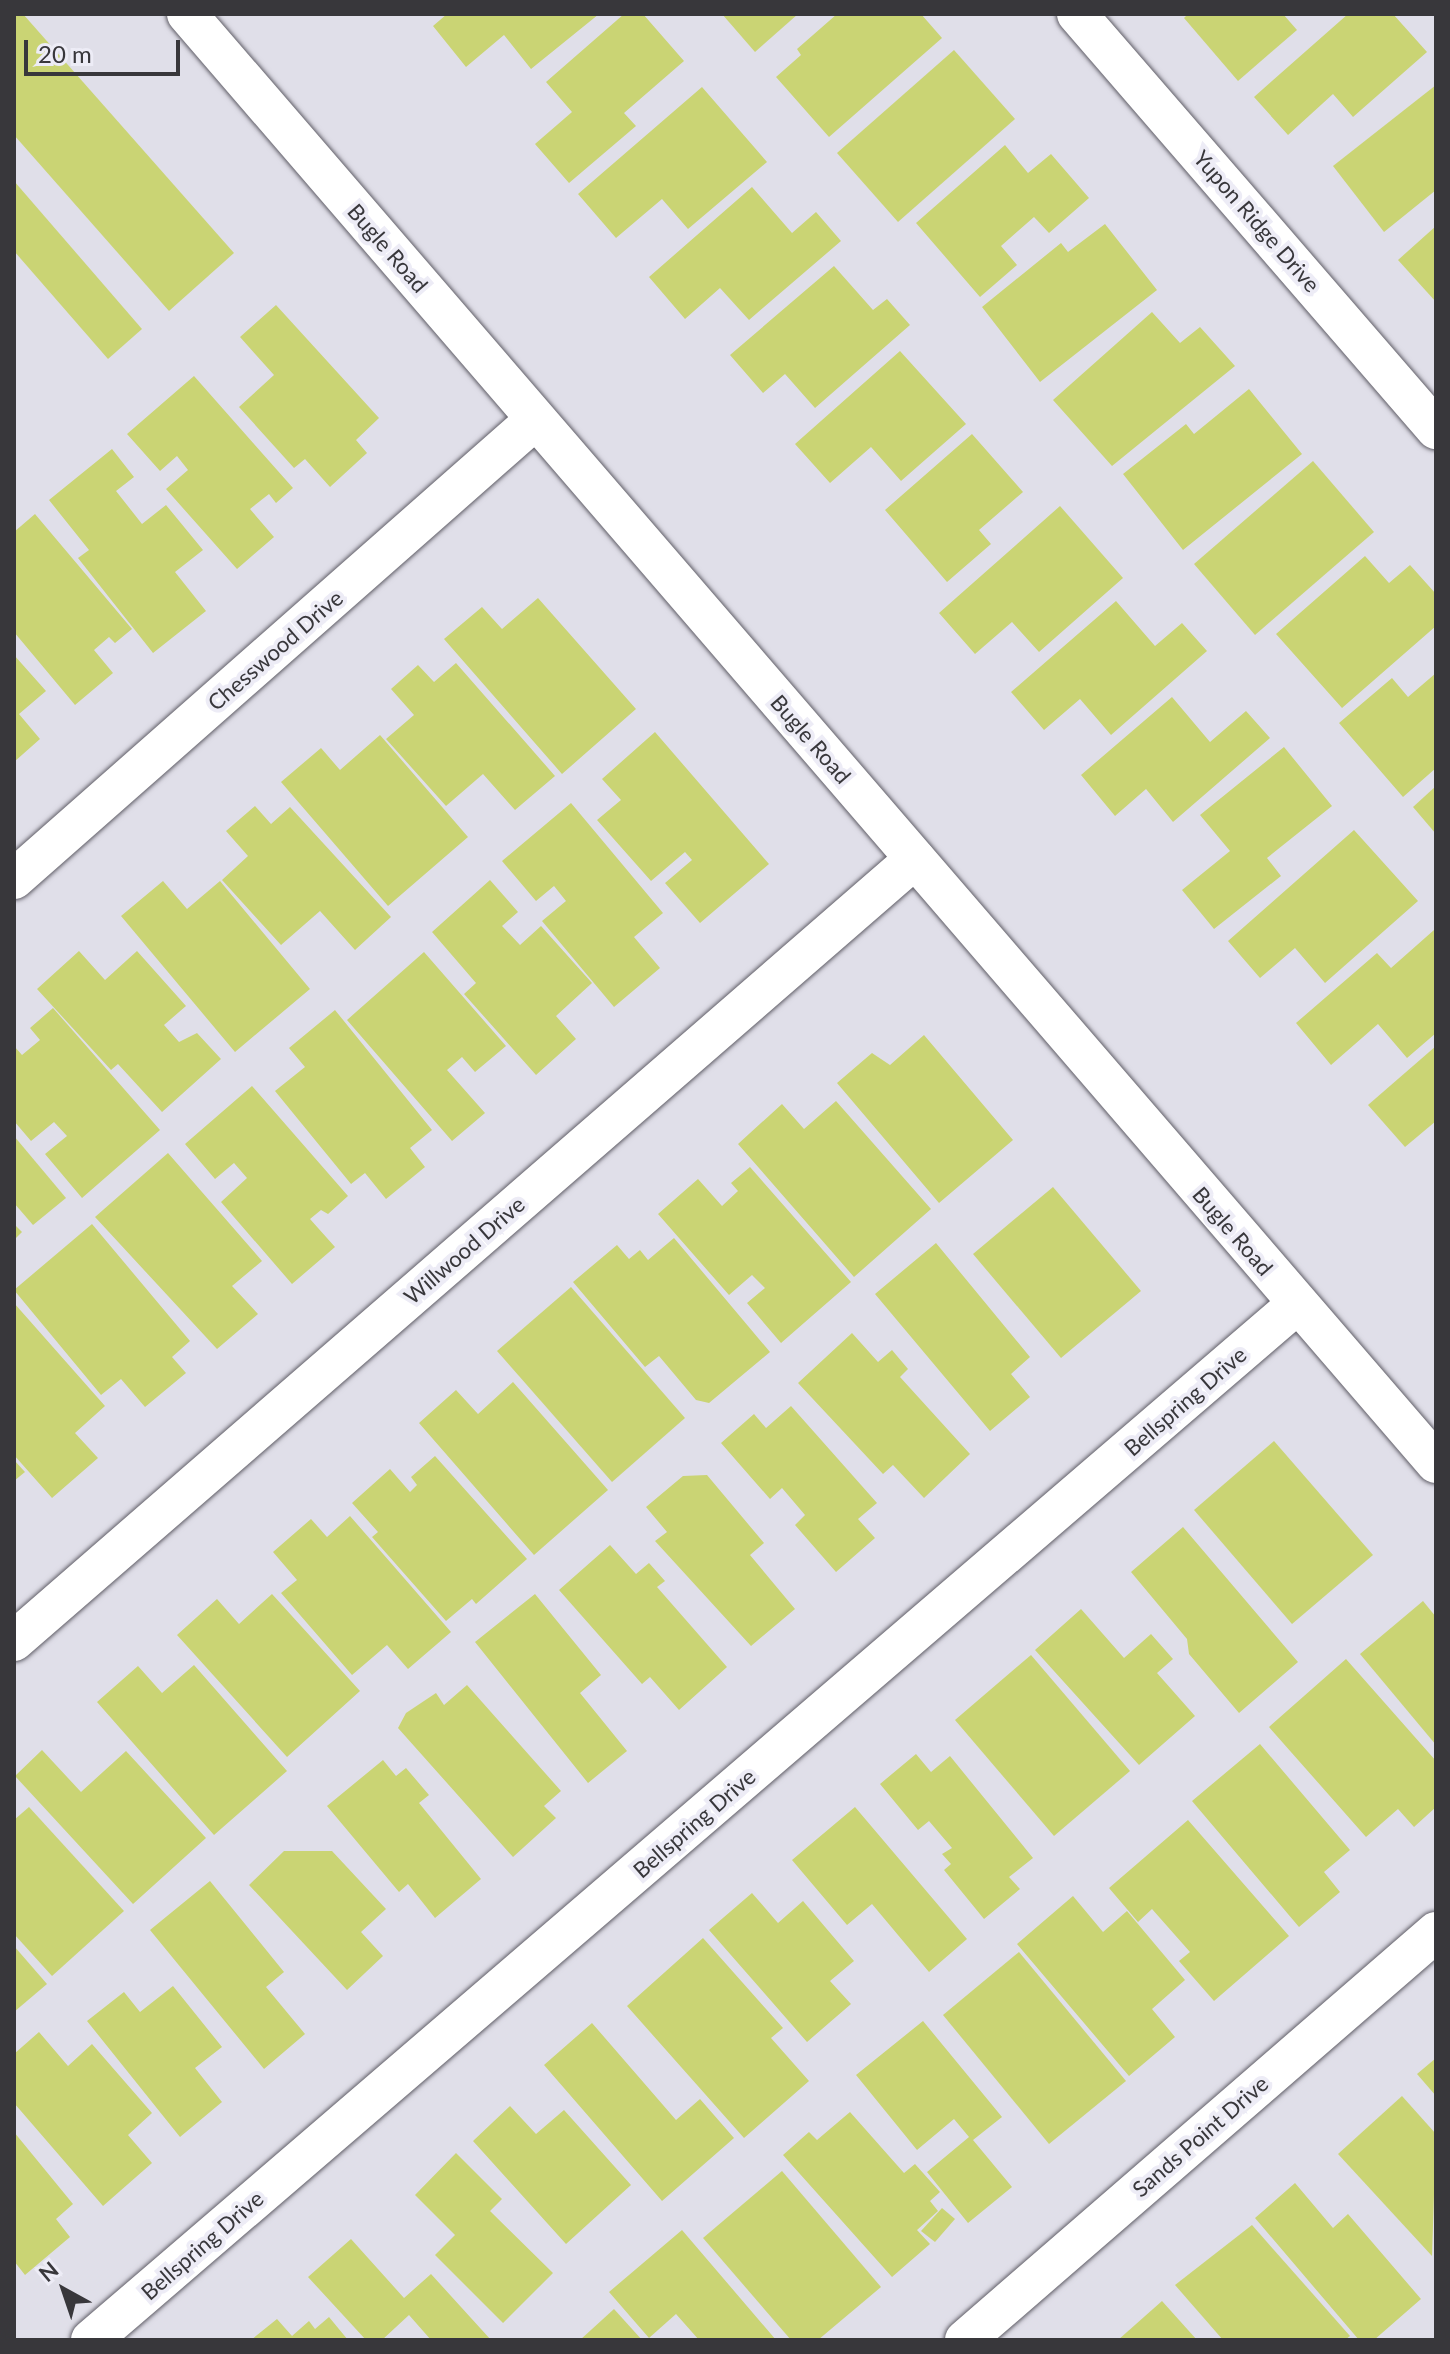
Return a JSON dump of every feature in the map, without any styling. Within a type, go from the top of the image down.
[{"type":"street","name":"Bugle Road","points":[[187,14],[1296,1305],[1436,1463]]},
{"type":"street","name":"Yupon Ridge Drive","points":[[1077,14],[1436,429]]},
{"type":"street","name":"Chesswood Drive","points":[[14,879],[535,420]]},
{"type":"street","name":"Willwood Drive","points":[[14,1641],[915,859]]},
{"type":"street","name":"Bellspring Drive","points":[[91,2340],[1296,1305]]},
{"type":"street","name":"Sands Point Drive","points":[[965,2340],[1436,1932]]},
{"type":"building","points":[[14,14],[23,14],[234,253],[169,311],[14,135]]},
{"type":"building","points":[[447,14],[599,14],[531,69],[504,35],[466,67],[433,26]]},
{"type":"building","points":[[624,14],[643,14],[684,61],[624,113],[636,126],[569,183],[535,144],[572,112],[546,82]]},
{"type":"building","points":[[722,14],[798,14],[755,52]]},
{"type":"building","points":[[837,14],[921,14],[942,38],[829,137],[776,77],[801,55],[797,49]]},
{"type":"building","points":[[1188,14],[1283,14],[1297,30],[1238,81],[1184,18]]},
{"type":"building","points":[[1348,14],[1393,14],[1427,52],[1353,117],[1333,94],[1288,135],[1254,97]]},
{"type":"building","points":[[954,50],[1015,119],[898,222],[837,153]]},
{"type":"building","points":[[1436,85],[1436,190],[1384,232],[1333,166]]},
{"type":"building","points":[[702,87],[767,162],[688,229],[662,199],[616,238],[578,194]]},
{"type":"building","points":[[1005,145],[1028,173],[1051,154],[1089,198],[1049,233],[1034,217],[1001,246],[1017,265],[980,297],[916,223]]},
{"type":"building","points":[[14,181],[142,329],[108,359],[14,251]]},
{"type":"building","points":[[752,187],[792,233],[816,212],[841,241],[749,320],[720,288],[685,319],[649,277]]},
{"type":"building","points":[[1105,224],[1157,290],[1040,382],[982,307],[1061,243],[1068,252]]},
{"type":"building","points":[[1436,226],[1436,302],[1398,260]]},
{"type":"building","points":[[834,266],[873,310],[887,299],[910,325],[815,408],[785,374],[763,393],[730,355]]},
{"type":"building","points":[[276,305],[379,418],[356,440],[367,453],[330,487],[305,459],[294,468],[239,407],[274,375],[240,337]]},
{"type":"building","points":[[1152,312],[1180,343],[1200,327],[1235,366],[1112,466],[1053,400]]},
{"type":"building","points":[[900,351],[966,424],[901,481],[871,447],[830,483],[795,444]]},
{"type":"building","points":[[194,376],[293,488],[276,503],[269,494],[250,509],[274,537],[237,569],[166,489],[188,470],[177,456],[160,471],[127,434]]},
{"type":"building","points":[[1249,389],[1302,454],[1183,550],[1123,474],[1186,424],[1194,434]]},
{"type":"building","points":[[972,434],[1023,492],[979,530],[991,544],[947,582],[885,510]]},
{"type":"building","points":[[112,449],[134,477],[116,491],[142,524],[166,505],[203,550],[175,572],[206,611],[153,653],[78,558],[89,550],[49,500]]},
{"type":"building","points":[[1313,461],[1374,532],[1255,635],[1194,564]]},
{"type":"building","points":[[1060,506],[1123,578],[1039,652],[1012,622],[975,654],[939,613]]},
{"type":"building","points":[[35,514],[132,629],[115,643],[109,637],[94,650],[113,673],[75,705],[14,632],[14,532]]},
{"type":"building","points":[[1365,556],[1389,583],[1410,565],[1436,594],[1436,626],[1342,708],[1276,634]]},
{"type":"building","points":[[538,598],[636,709],[562,774],[444,639],[482,607],[502,629]]},
{"type":"building","points":[[1116,601],[1155,646],[1182,623],[1207,651],[1111,735],[1080,699],[1044,730],[1011,692]]},
{"type":"building","points":[[14,655],[46,691],[19,714],[40,739],[14,762]]},
{"type":"building","points":[[456,663],[555,776],[515,810],[483,774],[446,806],[386,739],[414,715],[391,689],[418,665],[434,682]]},
{"type":"building","points":[[1436,673],[1436,768],[1403,797],[1339,723],[1392,678],[1408,697]]},
{"type":"building","points":[[1172,697],[1210,742],[1246,711],[1270,738],[1173,822],[1146,789],[1115,816],[1081,775]]},
{"type":"building","points":[[655,732],[769,864],[700,923],[665,883],[692,860],[685,852],[651,881],[597,820],[621,800],[602,779]]},
{"type":"building","points":[[380,735],[468,837],[388,906],[281,782],[321,748],[340,770]]},
{"type":"building","points":[[1284,747],[1332,806],[1267,858],[1281,876],[1214,929],[1182,890],[1230,851],[1200,815]]},
{"type":"building","points":[[1436,786],[1436,834],[1413,807]]},
{"type":"building","points":[[571,803],[663,913],[634,937],[660,968],[614,1007],[542,921],[566,901],[554,886],[536,901],[502,861]]},
{"type":"building","points":[[255,806],[271,824],[290,807],[391,917],[355,950],[320,911],[281,945],[222,880],[248,856],[226,831]]},
{"type":"building","points":[[1354,830],[1418,901],[1325,983],[1295,948],[1260,978],[1228,941]]},
{"type":"building","points":[[490,880],[518,912],[502,926],[520,945],[541,926],[592,983],[556,1016],[576,1039],[536,1075],[464,994],[476,983],[432,932]]},
{"type":"building","points":[[163,881],[187,909],[220,881],[310,989],[235,1052],[121,916]]},
{"type":"building","points":[[1434,930],[1436,1033],[1407,1058],[1378,1024],[1331,1065],[1296,1023],[1377,953],[1391,968]]},
{"type":"building","points":[[79,951],[105,980],[137,951],[186,1006],[164,1025],[179,1042],[197,1033],[221,1059],[162,1112],[118,1064],[111,1070],[37,989]]},
{"type":"building","points":[[424,952],[506,1046],[475,1072],[462,1057],[447,1070],[485,1113],[452,1141],[347,1020]]},
{"type":"building","points":[[53,1008],[160,1130],[82,1198],[45,1154],[67,1136],[54,1122],[31,1141],[14,1121],[14,1046],[22,1055],[40,1040],[30,1028]]},
{"type":"building","points":[[335,1010],[432,1130],[410,1148],[425,1167],[386,1199],[365,1173],[351,1184],[275,1091],[305,1067],[289,1048]]},
{"type":"building","points":[[924,1035],[1013,1140],[939,1203],[837,1083],[872,1053],[890,1065]]},
{"type":"building","points":[[1436,1046],[1436,1121],[1405,1147],[1368,1105]]},
{"type":"building","points":[[252,1086],[348,1196],[328,1214],[321,1210],[310,1219],[335,1247],[292,1284],[221,1202],[247,1178],[234,1163],[215,1179],[185,1144]]},
{"type":"building","points":[[836,1101],[931,1209],[854,1277],[738,1144],[782,1104],[804,1129]]},
{"type":"building","points":[[14,1136],[66,1198],[33,1225],[14,1203]]},
{"type":"building","points":[[168,1153],[262,1261],[232,1286],[258,1314],[217,1349],[95,1217]]},
{"type":"building","points":[[750,1167],[851,1282],[781,1343],[747,1303],[765,1288],[752,1275],[729,1295],[658,1214],[698,1179],[722,1206],[738,1191],[731,1183]]},
{"type":"building","points":[[1053,1187],[1141,1291],[1061,1358],[973,1254]]},
{"type":"building","points":[[14,1224],[22,1232],[14,1240]]},
{"type":"building","points":[[92,1224],[190,1341],[172,1357],[186,1373],[145,1407],[121,1379],[101,1395],[14,1290]]},
{"type":"building","points":[[674,1238],[770,1352],[709,1403],[696,1400],[659,1356],[645,1367],[573,1282],[617,1245],[629,1259],[640,1250],[648,1260]]},
{"type":"building","points":[[936,1243],[1030,1357],[1011,1374],[1030,1397],[990,1431],[875,1294]]},
{"type":"building","points":[[571,1287],[685,1418],[612,1482],[497,1351]]},
{"type":"building","points":[[14,1303],[105,1406],[75,1433],[98,1458],[52,1498],[14,1455]]},
{"type":"building","points":[[852,1333],[878,1362],[892,1350],[908,1369],[900,1377],[970,1454],[924,1498],[893,1465],[883,1474],[798,1383]]},
{"type":"building","points":[[513,1382],[608,1490],[534,1555],[419,1423],[456,1390],[478,1414]]},
{"type":"building","points":[[791,1406],[877,1503],[858,1519],[875,1538],[836,1572],[795,1525],[805,1515],[782,1488],[770,1499],[721,1443],[754,1414],[766,1428]]},
{"type":"building","points":[[1274,1441],[1373,1555],[1292,1624],[1194,1510]]},
{"type":"building","points":[[435,1456],[527,1559],[476,1604],[472,1599],[446,1621],[372,1537],[378,1532],[352,1503],[390,1469],[410,1492],[417,1485],[411,1477]]},
{"type":"building","points":[[14,1460],[25,1472],[14,1481]]},
{"type":"building","points":[[707,1475],[764,1543],[750,1555],[795,1609],[751,1646],[655,1541],[667,1532],[646,1507],[683,1476]]},
{"type":"building","points":[[350,1516],[451,1632],[408,1669],[387,1645],[352,1675],[281,1593],[297,1580],[273,1552],[311,1519],[327,1537]]},
{"type":"building","points":[[1183,1527],[1298,1662],[1239,1713],[1189,1654],[1187,1639],[1131,1572]]},
{"type":"building","points":[[610,1545],[636,1574],[649,1563],[665,1581],[657,1587],[727,1667],[679,1710],[650,1677],[642,1684],[559,1590]]},
{"type":"building","points":[[272,1594],[360,1691],[287,1757],[177,1635],[217,1599],[239,1624]]},
{"type":"building","points":[[535,1594],[601,1675],[580,1693],[627,1751],[588,1783],[475,1642]]},
{"type":"building","points":[[1423,1601],[1436,1617],[1436,1745],[1360,1654]]},
{"type":"building","points":[[1081,1609],[1124,1658],[1151,1634],[1173,1659],[1157,1673],[1195,1716],[1139,1765],[1035,1650]]},
{"type":"building","points":[[1031,1655],[1130,1771],[1054,1836],[955,1720]]},
{"type":"building","points":[[1346,1659],[1436,1761],[1436,1807],[1414,1827],[1398,1809],[1366,1837],[1269,1727]]},
{"type":"building","points":[[194,1665],[287,1771],[214,1835],[97,1702],[138,1666],[162,1693]]},
{"type":"building","points":[[467,1685],[561,1791],[544,1806],[556,1818],[513,1857],[398,1728],[406,1713],[436,1693],[444,1705]]},
{"type":"building","points":[[1260,1744],[1350,1850],[1324,1872],[1340,1892],[1299,1927],[1192,1801]]},
{"type":"building","points":[[42,1750],[81,1792],[126,1751],[206,1838],[133,1904],[15,1776]]},
{"type":"building","points":[[916,1754],[931,1772],[950,1756],[1033,1858],[1009,1877],[1020,1889],[984,1919],[944,1870],[951,1864],[942,1854],[952,1848],[929,1821],[918,1830],[880,1784]]},
{"type":"building","points":[[383,1760],[396,1776],[406,1768],[429,1795],[419,1803],[481,1879],[435,1918],[408,1884],[399,1892],[327,1806]]},
{"type":"building","points":[[29,1807],[124,1911],[52,1976],[14,1934],[14,1820]]},
{"type":"building","points":[[855,1807],[967,1939],[929,1972],[872,1904],[847,1925],[792,1860]]},
{"type":"building","points":[[1188,1820],[1289,1936],[1214,2001],[1179,1961],[1190,1952],[1152,1909],[1138,1922],[1109,1888]]},
{"type":"building","points":[[284,1851],[332,1851],[386,1909],[361,1932],[383,1956],[347,1990],[249,1885]]},
{"type":"building","points":[[210,1881],[284,1972],[266,1987],[305,2034],[264,2069],[150,1930]]},
{"type":"building","points":[[752,1893],[778,1923],[803,1901],[854,1961],[830,1981],[851,2004],[807,2042],[709,1930]]},
{"type":"building","points":[[1073,1896],[1103,1932],[1127,1911],[1185,1980],[1152,2009],[1175,2037],[1129,2076],[1017,1944]]},
{"type":"building","points":[[703,1938],[783,2028],[771,2038],[809,2081],[744,2138],[627,2006]]},
{"type":"building","points":[[14,1946],[47,1984],[14,2012]]},
{"type":"building","points":[[1019,1952],[1126,2081],[1049,2144],[943,2015]]},
{"type":"building","points":[[173,1986],[222,2047],[195,2068],[222,2102],[180,2137],[87,2021],[124,1992],[140,2012]]},
{"type":"building","points":[[923,2021],[1002,2117],[973,2140],[1012,2187],[968,2223],[927,2172],[969,2137],[954,2119],[917,2150],[856,2075]]},
{"type":"building","points":[[592,2023],[676,2120],[700,2099],[734,2138],[662,2201],[544,2065]]},
{"type":"building","points":[[39,2032],[68,2066],[92,2044],[152,2113],[128,2135],[152,2163],[103,2206],[14,2103],[14,2054]]},
{"type":"building","points":[[1436,2058],[1436,2096],[1417,2074]]},
{"type":"building","points":[[1402,2096],[1436,2134],[1432,2256],[1338,2154]]},
{"type":"building","points":[[510,2106],[536,2134],[564,2110],[631,2185],[566,2244],[473,2141]]},
{"type":"building","points":[[850,2112],[904,2173],[915,2164],[940,2192],[930,2201],[938,2211],[917,2230],[930,2244],[892,2277],[783,2155],[809,2132],[817,2140]]},
{"type":"building","points":[[14,2132],[73,2204],[56,2219],[70,2237],[25,2275],[14,2261]]},
{"type":"building","points":[[456,2153],[502,2199],[490,2211],[553,2273],[503,2323],[435,2255],[455,2235],[415,2195]]},
{"type":"building","points":[[782,2171],[881,2287],[818,2340],[791,2340],[703,2238]]},
{"type":"building","points":[[1295,2183],[1333,2228],[1348,2214],[1421,2299],[1374,2340],[1359,2340],[1255,2218]]},
{"type":"building","points":[[942,2208],[955,2219],[935,2242],[921,2231]]},
{"type":"building","points":[[1252,2225],[1350,2336],[1345,2340],[1223,2340],[1175,2285]]},
{"type":"building","points":[[682,2230],[776,2340],[699,2340],[676,2314],[649,2338],[609,2292]]},
{"type":"building","points":[[351,2239],[404,2298],[431,2274],[491,2340],[431,2340],[409,2315],[382,2340],[366,2340],[308,2277]]},
{"type":"building","points":[[1162,2301],[1197,2340],[1118,2340]]},
{"type":"building","points":[[614,2309],[642,2340],[580,2340]]},
{"type":"building","points":[[329,2317],[348,2340],[251,2340],[277,2319],[292,2336],[309,2321],[315,2329]]}]
